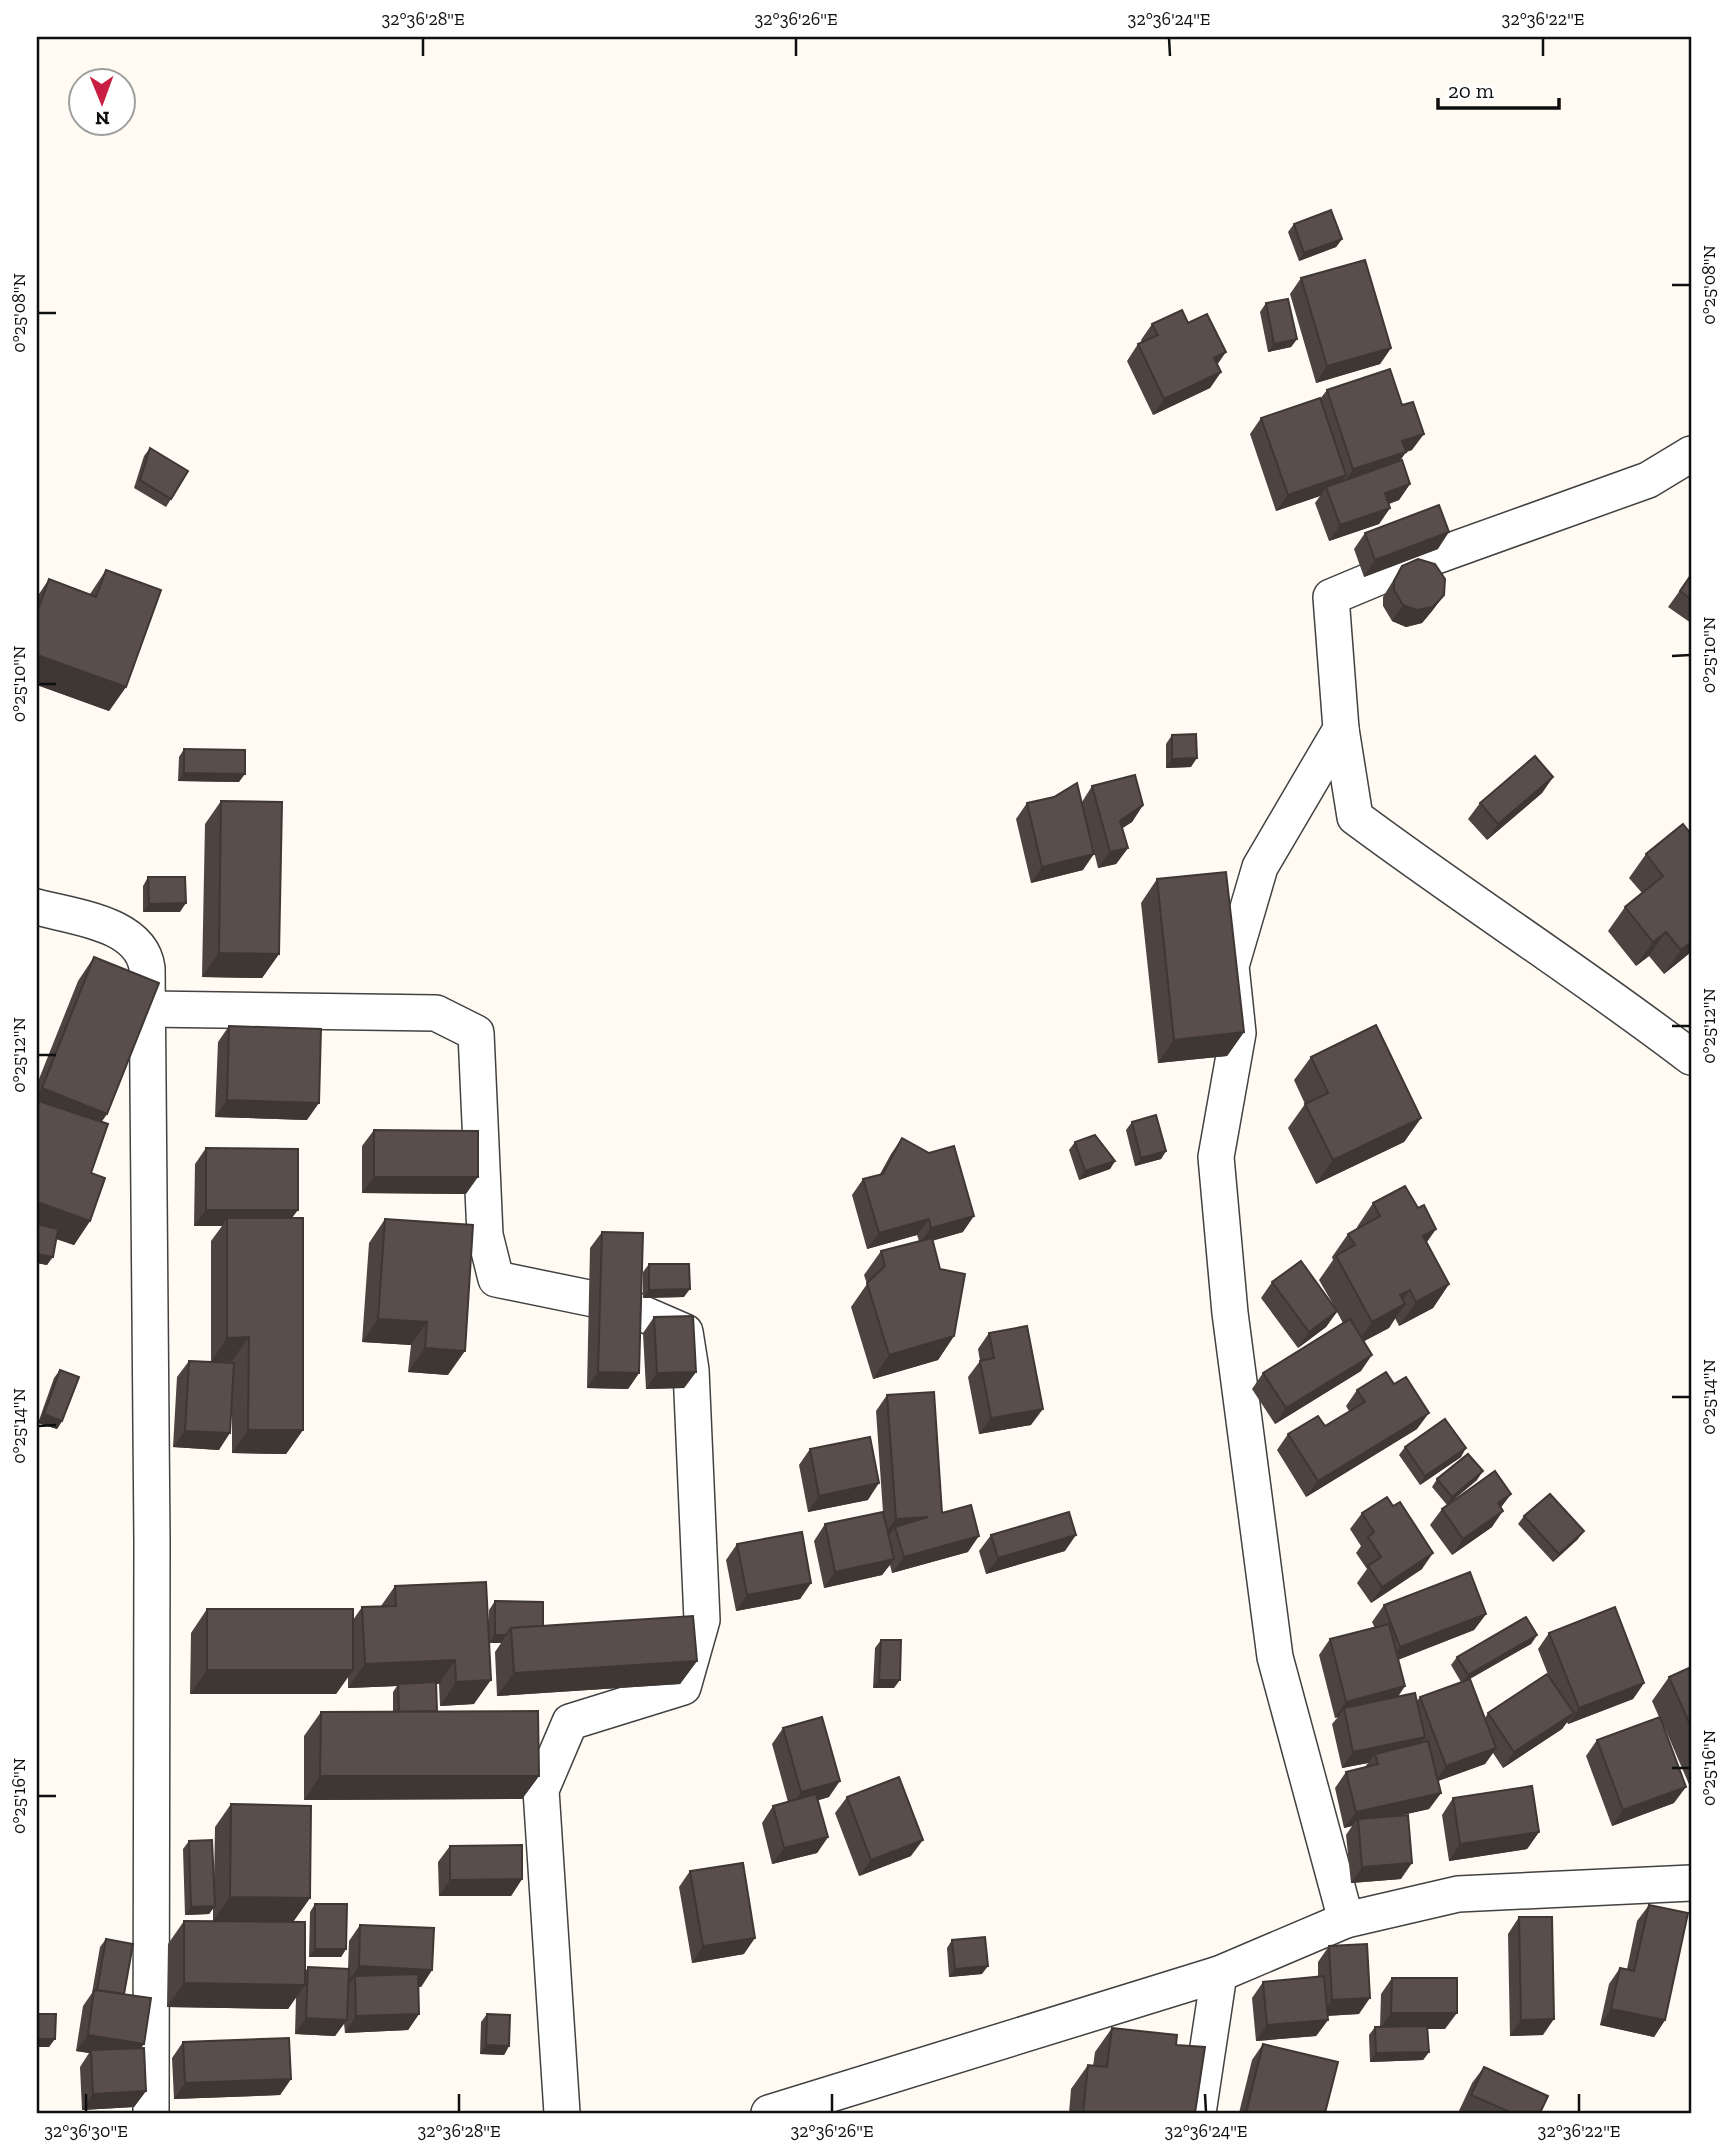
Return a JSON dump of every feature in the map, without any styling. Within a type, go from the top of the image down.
[{"type":"street","points":[[1691,454],[1648,480],[1385,574],[1331,597],[1340,729],[1355,817],[1425,869],[1555,956],[1691,1057]]},
{"type":"street","points":[[1340,729],[1260,867],[1231,966],[1238,1033],[1216,1157],[1230,1313],[1275,1657],[1346,1920]]},
{"type":"street","points":[[37,907],[111,928],[134,940],[145,954],[148,1009],[152,1542],[151,2113]]},
{"type":"street","points":[[148,1009],[436,1013],[476,1033],[485,1235],[496,1279],[623,1305],[685,1332],[691,1370],[702,1620],[683,1687],[570,1722],[541,1790],[562,2113]]},
{"type":"street","points":[[769,2113],[1219,1974],[1346,1920],[1458,1894],[1691,1884]]},
{"type":"street","points":[[1199,2113],[1219,1974]]},
{"type":"building","points":[[1331,210],[1342,239],[1304,253],[1294,224]]},
{"type":"building","points":[[1365,260],[1391,348],[1327,366],[1301,278]]},
{"type":"building","points":[[1288,299],[1297,339],[1274,344],[1266,303]]},
{"type":"building","points":[[1182,310],[1188,323],[1207,314],[1226,352],[1214,358],[1221,372],[1164,399],[1138,344],[1158,335],[1152,324]]},
{"type":"building","points":[[1390,369],[1402,405],[1413,402],[1424,434],[1402,441],[1406,452],[1353,469],[1327,390]]},
{"type":"building","points":[[1320,398],[1346,475],[1288,495],[1261,418]]},
{"type":"building","points":[[150,448],[188,471],[171,499],[140,480]]},
{"type":"building","points":[[1402,460],[1410,484],[1385,493],[1390,508],[1340,525],[1326,487]]},
{"type":"building","points":[[1439,505],[1449,532],[1375,560],[1365,533]]},
{"type":"building","points":[[1418,559],[1435,564],[1445,579],[1444,595],[1433,607],[1417,610],[1403,605],[1394,590],[1394,581],[1402,566]]},
{"type":"building","points":[[106,570],[161,590],[126,687],[37,655],[37,613],[49,579],[96,597]]},
{"type":"building","points":[[1691,575],[1691,599],[1680,591]]},
{"type":"building","points":[[1196,734],[1197,758],[1172,759],[1172,735]]},
{"type":"building","points":[[184,749],[245,750],[245,774],[184,773]]},
{"type":"building","points":[[1535,756],[1553,777],[1498,824],[1480,803]]},
{"type":"building","points":[[1135,775],[1143,805],[1120,821],[1128,848],[1110,852],[1092,786]]},
{"type":"building","points":[[1077,783],[1094,854],[1042,867],[1027,803],[1054,797]]},
{"type":"building","points":[[221,801],[282,802],[279,954],[219,953]]},
{"type":"building","points":[[1683,824],[1691,834],[1691,942],[1681,950],[1666,932],[1653,942],[1625,907],[1663,876],[1646,854]]},
{"type":"building","points":[[1226,872],[1244,1032],[1174,1040],[1157,879]]},
{"type":"building","points":[[148,877],[185,877],[186,903],[149,904]]},
{"type":"building","points":[[94,957],[159,983],[107,1114],[42,1088]]},
{"type":"building","points":[[1376,1025],[1421,1118],[1333,1160],[1305,1104],[1328,1093],[1311,1057]]},
{"type":"building","points":[[229,1026],[321,1029],[319,1103],[227,1100]]},
{"type":"building","points":[[39,1101],[108,1124],[91,1173],[105,1178],[90,1221],[37,1202]]},
{"type":"building","points":[[1156,1115],[1166,1151],[1141,1158],[1132,1122]]},
{"type":"building","points":[[374,1130],[478,1131],[478,1177],[374,1177]]},
{"type":"building","points":[[1095,1135],[1115,1161],[1085,1171],[1075,1142]]},
{"type":"building","points":[[902,1138],[929,1153],[954,1146],[974,1216],[931,1228],[929,1219],[879,1233],[863,1179],[883,1174]]},
{"type":"building","points":[[206,1148],[298,1149],[298,1210],[206,1210]]},
{"type":"building","points":[[1405,1186],[1418,1208],[1424,1205],[1436,1229],[1423,1236],[1449,1284],[1416,1302],[1410,1290],[1400,1295],[1405,1304],[1372,1322],[1336,1256],[1355,1245],[1348,1234],[1380,1216],[1373,1203]]},
{"type":"building","points":[[227,1218],[303,1218],[303,1430],[248,1430],[249,1337],[227,1338]]},
{"type":"building","points":[[385,1219],[473,1225],[465,1351],[425,1348],[427,1322],[378,1319]]},
{"type":"building","points":[[37,1224],[58,1229],[53,1257],[37,1254]]},
{"type":"building","points":[[602,1232],[643,1233],[639,1373],[598,1372]]},
{"type":"building","points":[[932,1238],[940,1269],[965,1274],[954,1336],[889,1355],[867,1283],[885,1266],[881,1251]]},
{"type":"building","points":[[1301,1261],[1337,1311],[1309,1332],[1272,1282]]},
{"type":"building","points":[[649,1264],[689,1264],[690,1289],[649,1290]]},
{"type":"building","points":[[693,1316],[696,1372],[657,1373],[654,1317]]},
{"type":"building","points":[[1350,1319],[1372,1355],[1286,1408],[1263,1373]]},
{"type":"building","points":[[1027,1326],[1043,1409],[991,1418],[980,1361],[994,1358],[989,1333]]},
{"type":"building","points":[[189,1361],[234,1363],[230,1433],[185,1431]]},
{"type":"building","points":[[60,1370],[79,1377],[62,1421],[44,1414]]},
{"type":"building","points":[[1386,1372],[1394,1384],[1406,1377],[1429,1413],[1318,1481],[1288,1434],[1318,1416],[1325,1426],[1365,1402],[1357,1390]]},
{"type":"building","points":[[934,1392],[942,1513],[971,1505],[979,1536],[904,1557],[895,1527],[928,1517],[896,1519],[887,1395]]},
{"type":"building","points":[[1445,1419],[1466,1448],[1425,1476],[1405,1447]]},
{"type":"building","points":[[870,1437],[879,1483],[819,1496],[810,1449]]},
{"type":"building","points":[[1468,1454],[1483,1471],[1452,1497],[1437,1479]]},
{"type":"building","points":[[1495,1471],[1511,1494],[1498,1503],[1503,1511],[1463,1539],[1442,1509]]},
{"type":"building","points":[[1550,1494],[1584,1531],[1559,1554],[1524,1516]]},
{"type":"building","points":[[1387,1497],[1393,1506],[1400,1502],[1433,1553],[1382,1587],[1368,1566],[1381,1557],[1368,1537],[1374,1532],[1362,1513]]},
{"type":"building","points":[[883,1512],[894,1559],[835,1572],[825,1524]]},
{"type":"building","points":[[1069,1512],[1076,1535],[998,1558],[991,1535]]},
{"type":"building","points":[[802,1532],[811,1583],[747,1595],[737,1544]]},
{"type":"building","points":[[1470,1572],[1486,1614],[1400,1647],[1384,1605]]},
{"type":"building","points":[[486,1582],[491,1680],[456,1682],[455,1660],[365,1664],[362,1607],[396,1606],[395,1586]]},
{"type":"building","points":[[495,1601],[543,1602],[543,1626],[511,1628],[506,1635],[495,1635]]},
{"type":"building","points":[[1615,1607],[1644,1683],[1579,1708],[1549,1633]]},
{"type":"building","points":[[207,1609],[353,1609],[353,1670],[207,1670]]},
{"type":"building","points":[[693,1616],[697,1661],[514,1673],[511,1628]]},
{"type":"building","points":[[1526,1617],[1537,1635],[1468,1675],[1457,1657]]},
{"type":"building","points":[[1389,1624],[1405,1686],[1346,1702],[1330,1639]]},
{"type":"building","points":[[881,1640],[901,1640],[900,1680],[879,1680]]},
{"type":"building","points":[[1691,1667],[1691,1727],[1669,1677]]},
{"type":"building","points":[[1547,1674],[1574,1713],[1514,1752],[1488,1713]]},
{"type":"building","points":[[1470,1679],[1496,1748],[1446,1766],[1420,1697]]},
{"type":"building","points":[[436,1682],[437,1711],[399,1712],[398,1684]]},
{"type":"building","points":[[1415,1693],[1425,1737],[1353,1752],[1344,1708]]},
{"type":"building","points":[[538,1711],[539,1776],[320,1776],[321,1712]]},
{"type":"building","points":[[822,1717],[840,1781],[801,1792],[783,1728]]},
{"type":"building","points":[[1660,1717],[1686,1787],[1623,1810],[1597,1740]]},
{"type":"building","points":[[1428,1741],[1441,1793],[1356,1812],[1346,1772],[1378,1764],[1375,1754]]},
{"type":"building","points":[[899,1777],[923,1840],[871,1860],[847,1797]]},
{"type":"building","points":[[1532,1786],[1539,1832],[1460,1844],[1453,1798]]},
{"type":"building","points":[[816,1794],[828,1837],[784,1848],[773,1806]]},
{"type":"building","points":[[231,1804],[311,1806],[310,1898],[230,1897]]},
{"type":"building","points":[[1408,1815],[1412,1863],[1362,1867],[1358,1819]]},
{"type":"building","points":[[212,1840],[215,1906],[191,1907],[189,1841]]},
{"type":"building","points":[[522,1845],[522,1879],[450,1880],[450,1846]]},
{"type":"building","points":[[743,1863],[755,1938],[703,1946],[690,1871]]},
{"type":"building","points":[[315,1904],[347,1904],[346,1949],[315,1949]]},
{"type":"building","points":[[1649,1905],[1688,1913],[1665,2020],[1611,2009],[1620,1968],[1634,1971]]},
{"type":"building","points":[[1519,1917],[1552,1917],[1554,2019],[1521,2020]]},
{"type":"building","points":[[184,1921],[305,1922],[305,1985],[184,1983]]},
{"type":"building","points":[[360,1925],[434,1928],[432,1970],[359,1966]]},
{"type":"building","points":[[985,1937],[988,1966],[955,1969],[952,1940]]},
{"type":"building","points":[[106,1939],[133,1944],[124,1994],[97,1990]]},
{"type":"building","points":[[1367,1944],[1370,1998],[1332,2000],[1329,1946]]},
{"type":"building","points":[[308,1967],[349,1969],[347,2020],[306,2018]]},
{"type":"building","points":[[418,1974],[419,2014],[356,2016],[355,1976]]},
{"type":"building","points":[[1324,1976],[1328,2020],[1267,2025],[1263,1982]]},
{"type":"building","points":[[1392,1978],[1457,1978],[1457,2013],[1391,2013]]},
{"type":"building","points":[[94,1990],[151,1998],[144,2044],[88,2035]]},
{"type":"building","points":[[37,2014],[56,2014],[55,2039],[37,2039]]},
{"type":"building","points":[[487,2014],[510,2015],[509,2046],[486,2045]]},
{"type":"building","points":[[1427,2026],[1429,2052],[1376,2053],[1375,2027]]},
{"type":"building","points":[[1112,2028],[1177,2035],[1176,2045],[1205,2047],[1195,2113],[1083,2113],[1088,2065],[1107,2067]]},
{"type":"building","points":[[289,2038],[291,2079],[185,2083],[183,2042]]},
{"type":"building","points":[[1263,2044],[1338,2062],[1325,2113],[1246,2113]]},
{"type":"building","points":[[144,2048],[146,2091],[93,2094],[91,2050]]},
{"type":"building","points":[[1484,2067],[1548,2096],[1540,2113],[1512,2113],[1471,2095]]}]
